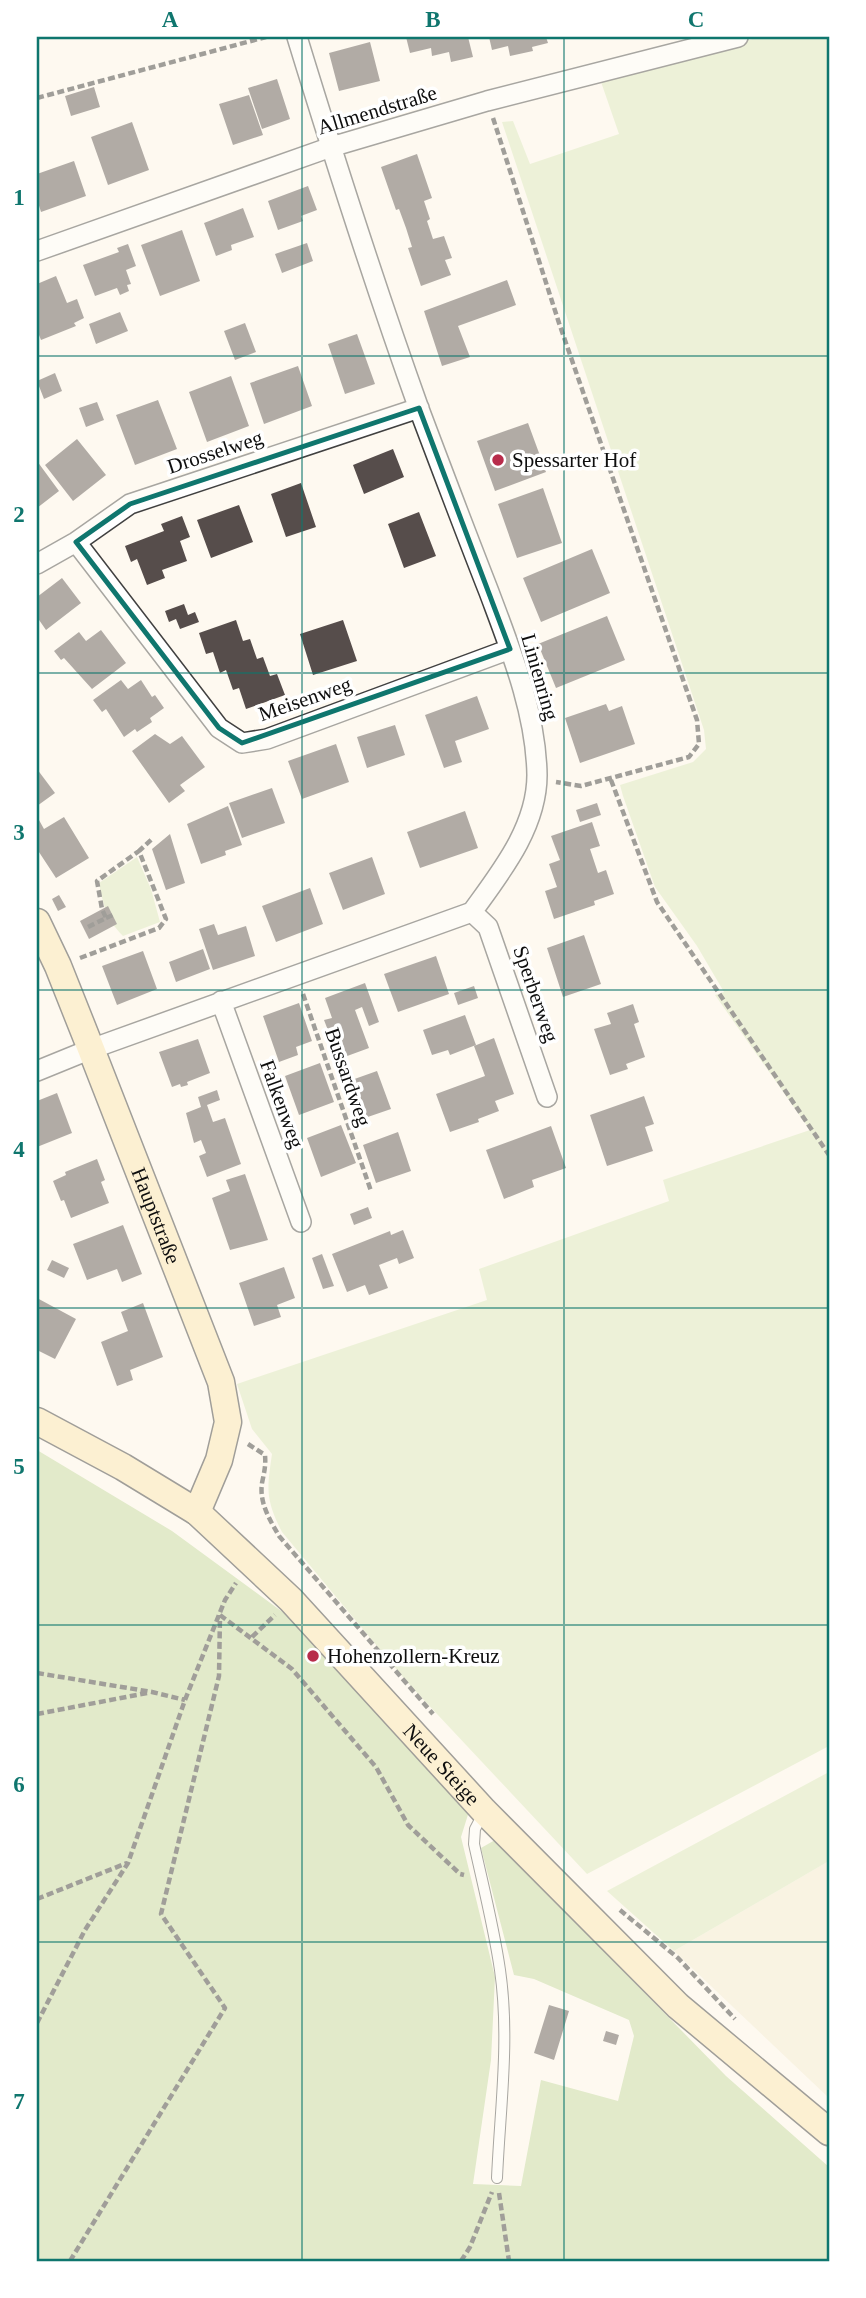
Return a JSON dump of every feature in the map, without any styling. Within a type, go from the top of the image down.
[{"type":"main road","name":"Hauptstraße","points":[[37,922],[58,966],[221,1382],[228,1422],[219,1460],[197,1512]]},
{"type":"main road","name":"Neue Steige","points":[[37,1421],[123,1467],[197,1512],[291,1600],[484,1811],[678,2006],[829,2132]]},
{"type":"street","name":"Linienring","points":[[297,37],[419,408],[510,649],[534,729],[537,778],[528,822],[507,863],[472,912]]},
{"type":"street","name":"Allmendstraße","points":[[37,251],[331,147],[487,101],[738,37]]},
{"type":"street","name":"Drosselweg","points":[[37,564],[76,542],[130,504],[419,408]]},
{"type":"street","name":"Meisenweg","points":[[76,542],[219,728],[242,743],[267,739],[510,649]]},
{"type":"street","points":[[37,1072],[221,1001],[472,912]]},
{"type":"street","name":"Sperberweg","points":[[472,912],[488,927],[547,1097]]},
{"type":"street","name":"Falkenweg","points":[[221,1001],[301,1222]]},
{"type":"lane","points":[[484,1811],[475,1829],[474,1844],[500,1970],[504,2036],[504,2082],[497,2178]]},
{"type":"path","points":[[37,98],[266,37]]},
{"type":"path","points":[[487,101],[564,336],[696,720],[699,744],[689,757],[611,780],[581,786],[537,778]]},
{"type":"path","points":[[611,780],[657,902],[829,1155]]},
{"type":"path","points":[[106,918],[97,881],[152,839]]},
{"type":"path","points":[[76,959],[159,928],[166,919],[139,851]]},
{"type":"path","points":[[88,927],[113,915]]},
{"type":"path","name":"Bussardweg","points":[[295,974],[371,1191]]},
{"type":"path","points":[[224,1438],[242,1441],[265,1455],[262,1500],[279,1536],[442,1725]]},
{"type":"path","points":[[37,2023],[85,1930],[128,1863],[185,1700],[225,1600],[250,1561]]},
{"type":"path","points":[[220,1615],[292,1669],[376,1767],[408,1825],[460,1874],[482,1880]]},
{"type":"path","points":[[70,2261],[225,2008],[161,1914],[219,1676],[220,1615]]},
{"type":"path","points":[[37,1673],[185,1700]]},
{"type":"path","points":[[37,1714],[152,1692]]},
{"type":"path","points":[[37,1899],[128,1863]]},
{"type":"path","points":[[614,1904],[678,1958],[738,2022]]},
{"type":"path","points":[[461,2261],[470,2247],[497,2178]]},
{"type":"path","points":[[497,2178],[509,2261]]},
{"type":"highlighted area","points":[[419,408],[510,649],[242,743],[219,728],[76,542],[130,504]]},
{"type":"shaded area","points":[[829,1861],[829,2098],[674,1951]]},
{"type":"green space","points":[[760,37],[829,37],[829,1746],[587,1874],[407,1682],[282,1532],[270,1502],[272,1454],[252,1429],[237,1384],[487,1300],[479,1269],[669,1201],[663,1180],[810,1130],[715,995],[724,992],[697,946],[655,887],[623,796],[620,785],[693,762],[706,749],[704,730],[502,122],[513,121],[530,164],[619,134],[600,79]]},
{"type":"green space","points":[[137,857],[151,889],[160,922],[123,936],[106,912],[99,883]]},
{"type":"green space","points":[[37,1450],[172,1531],[303,1627],[471,1805],[461,1837],[495,1977],[491,2060],[473,2184],[521,2186],[541,2080],[618,2101],[634,2036],[629,2020],[534,1979],[514,1975],[481,1848],[495,1840],[726,2076],[829,2167],[829,2261],[37,2261]]},
{"type":"green space","points":[[829,1772],[829,1861],[674,1951],[607,1891]]},
{"type":"building","points":[[406,37],[468,37],[473,57],[451,62],[449,52],[432,56],[431,48],[410,53]]},
{"type":"building","points":[[489,37],[546,37],[548,43],[532,47],[533,51],[510,56],[508,46],[492,50]]},
{"type":"building","points":[[370,42],[380,81],[339,91],[329,53]]},
{"type":"building","points":[[277,79],[290,119],[262,129],[248,88]]},
{"type":"building","points":[[94,87],[100,107],[71,116],[65,96]]},
{"type":"building","points":[[249,95],[263,135],[233,145],[219,104]]},
{"type":"building","points":[[132,122],[149,170],[108,185],[91,137]]},
{"type":"building","points":[[417,154],[432,198],[424,201],[433,239],[444,236],[452,258],[445,260],[451,275],[421,286],[408,248],[412,247],[406,228],[399,209],[396,210],[381,167]]},
{"type":"building","points":[[74,161],[86,196],[41,212],[37,199],[37,174]]},
{"type":"building","points":[[308,186],[317,210],[301,216],[303,221],[278,230],[268,201]]},
{"type":"building","points":[[243,208],[254,237],[231,245],[232,250],[216,256],[204,223]]},
{"type":"building","points":[[182,230],[200,281],[160,296],[141,245]]},
{"type":"building","points":[[307,243],[313,261],[282,273],[275,254]]},
{"type":"building","points":[[128,244],[136,266],[126,270],[131,284],[127,285],[129,291],[120,295],[117,288],[95,296],[83,265],[119,252],[117,248]]},
{"type":"building","points":[[56,276],[67,303],[77,299],[84,318],[74,323],[76,326],[41,340],[37,330],[37,284]]},
{"type":"building","points":[[507,280],[516,305],[458,326],[470,357],[442,366],[424,311]]},
{"type":"building","points":[[120,312],[128,331],[96,344],[89,324]]},
{"type":"building","points":[[245,323],[256,352],[235,360],[224,331]]},
{"type":"building","points":[[357,334],[375,384],[345,394],[328,344]]},
{"type":"building","points":[[298,366],[312,406],[264,424],[250,383]]},
{"type":"building","points":[[55,373],[62,391],[44,399],[37,381]]},
{"type":"building","points":[[231,376],[249,426],[207,442],[189,392]]},
{"type":"building","points":[[158,400],[177,449],[135,465],[116,415]]},
{"type":"building","points":[[97,402],[104,420],[86,427],[79,408]]},
{"type":"building","points":[[528,423],[546,472],[495,491],[477,441]]},
{"type":"building","points":[[77,439],[106,475],[73,501],[45,465]]},
{"type":"building","points":[[393,449],[404,477],[364,494],[353,465]]},
{"type":"building","points":[[37,461],[59,491],[37,508]]},
{"type":"building","points":[[301,483],[316,527],[286,537],[271,494]]},
{"type":"building","points":[[543,488],[562,543],[517,558],[498,504]]},
{"type":"building","points":[[239,505],[253,542],[211,558],[197,520]]},
{"type":"building","points":[[419,512],[436,556],[404,568],[388,524]]},
{"type":"building","points":[[182,516],[190,537],[180,541],[187,561],[162,570],[165,578],[147,585],[137,559],[131,562],[125,546],[164,531],[161,524]]},
{"type":"building","points":[[592,549],[610,593],[541,622],[523,578]]},
{"type":"building","points":[[62,578],[81,603],[46,630],[37,617],[37,597]]},
{"type":"building","points":[[184,604],[188,615],[195,612],[199,622],[180,629],[176,619],[169,622],[165,611]]},
{"type":"building","points":[[607,616],[625,660],[556,688],[538,644]]},
{"type":"building","points":[[236,620],[243,641],[250,639],[257,659],[263,657],[270,676],[277,674],[285,695],[246,709],[239,688],[233,690],[226,670],[220,673],[213,652],[206,654],[199,633]]},
{"type":"building","points":[[343,620],[357,661],[313,675],[300,634]]},
{"type":"building","points":[[101,630],[126,663],[92,689],[64,658],[61,660],[54,651],[79,632],[86,641]]},
{"type":"building","points":[[121,680],[128,689],[141,680],[152,697],[155,695],[164,708],[150,718],[152,722],[124,737],[106,709],[102,712],[93,700]]},
{"type":"building","points":[[477,696],[489,729],[455,741],[462,762],[444,768],[425,715]]},
{"type":"building","points":[[606,704],[609,711],[622,706],[635,744],[580,763],[565,718]]},
{"type":"building","points":[[395,725],[405,755],[367,768],[357,737]]},
{"type":"building","points":[[155,734],[170,744],[182,736],[205,767],[180,785],[185,791],[169,803],[132,751]]},
{"type":"building","points":[[336,744],[349,782],[302,799],[288,761]]},
{"type":"building","points":[[37,769],[55,793],[37,806]]},
{"type":"building","points":[[272,788],[285,823],[242,838],[229,803]]},
{"type":"building","points":[[597,803],[601,815],[580,822],[576,810]]},
{"type":"building","points":[[228,806],[242,845],[225,851],[226,855],[201,864],[187,824]]},
{"type":"building","points":[[465,811],[478,848],[420,868],[407,832]]},
{"type":"building","points":[[64,817],[89,858],[56,878],[37,849],[37,822],[39,820],[44,829]]},
{"type":"building","points":[[592,822],[600,846],[590,849],[598,873],[606,870],[614,894],[594,901],[595,905],[554,919],[545,891],[557,887],[549,864],[560,860],[551,836]]},
{"type":"building","points":[[170,834],[185,883],[166,890],[152,849]]},
{"type":"building","points":[[372,857],[385,894],[343,910],[329,873]]},
{"type":"building","points":[[310,888],[323,924],[276,942],[262,906]]},
{"type":"building","points":[[59,895],[66,907],[58,911],[52,899]]},
{"type":"building","points":[[108,906],[117,924],[89,939],[80,921]]},
{"type":"building","points":[[214,924],[218,935],[246,926],[255,956],[213,970],[199,929]]},
{"type":"building","points":[[584,935],[601,984],[563,997],[547,948]]},
{"type":"building","points":[[203,949],[210,969],[176,982],[169,962]]},
{"type":"building","points":[[143,951],[157,989],[117,1005],[102,966]]},
{"type":"building","points":[[436,956],[449,994],[398,1012],[384,974]]},
{"type":"building","points":[[365,983],[379,1022],[369,1026],[362,1007],[355,1010],[369,1048],[339,1059],[324,1020],[332,1018],[325,998]]},
{"type":"building","points":[[474,986],[478,998],[458,1005],[454,993]]},
{"type":"building","points":[[299,1003],[312,1041],[296,1047],[298,1055],[279,1062],[263,1016]]},
{"type":"building","points":[[633,1004],[639,1022],[634,1024],[645,1057],[626,1064],[628,1069],[610,1075],[594,1029],[611,1024],[607,1013]]},
{"type":"building","points":[[465,1015],[476,1045],[450,1055],[448,1050],[432,1055],[423,1030]]},
{"type":"building","points":[[494,1038],[514,1094],[495,1101],[499,1111],[478,1119],[479,1122],[450,1132],[436,1094],[485,1076],[474,1046]]},
{"type":"building","points":[[198,1039],[210,1073],[187,1082],[188,1085],[172,1087],[159,1052]]},
{"type":"building","points":[[320,1063],[334,1102],[299,1115],[285,1076]]},
{"type":"building","points":[[377,1071],[391,1109],[359,1120],[346,1082]]},
{"type":"building","points":[[217,1090],[220,1100],[207,1105],[213,1122],[225,1118],[241,1164],[207,1177],[199,1156],[206,1153],[201,1140],[194,1143],[186,1113],[201,1107],[198,1097]]},
{"type":"building","points":[[57,1093],[72,1133],[37,1147],[37,1101]]},
{"type":"building","points":[[644,1096],[654,1124],[645,1127],[653,1151],[607,1166],[590,1115]]},
{"type":"building","points":[[341,1125],[356,1163],[321,1177],[307,1138]]},
{"type":"building","points":[[551,1126],[566,1168],[532,1180],[534,1187],[504,1199],[486,1150]]},
{"type":"building","points":[[398,1132],[411,1171],[376,1183],[363,1145]]},
{"type":"building","points":[[97,1159],[105,1180],[101,1182],[109,1203],[71,1218],[53,1181],[66,1175],[65,1172]]},
{"type":"building","points":[[245,1174],[268,1240],[230,1250],[212,1198],[230,1191],[226,1180]]},
{"type":"building","points":[[368,1207],[372,1218],[354,1225],[350,1214]]},
{"type":"building","points":[[123,1225],[142,1274],[122,1282],[117,1269],[87,1280],[73,1244]]},
{"type":"building","points":[[403,1230],[414,1258],[399,1264],[397,1258],[379,1265],[388,1288],[369,1295],[365,1285],[347,1292],[332,1254],[390,1231],[391,1235]]},
{"type":"building","points":[[322,1254],[334,1286],[323,1289],[312,1258]]},
{"type":"building","points":[[52,1260],[69,1268],[64,1278],[47,1270]]},
{"type":"building","points":[[284,1267],[295,1298],[277,1305],[281,1317],[254,1326],[239,1283]]},
{"type":"building","points":[[37,1298],[76,1319],[55,1359],[37,1350]]},
{"type":"building","points":[[143,1303],[163,1357],[130,1370],[133,1380],[117,1386],[101,1342],[128,1331],[121,1312]]},
{"type":"building","points":[[549,2005],[569,2011],[554,2060],[534,2053]]},
{"type":"building","points":[[606,2031],[619,2035],[616,2045],[603,2041]]},
{"type":"place","name":"Spessarter Hof","points":[[498,460]]},
{"type":"place","name":"Hohenzollern-Kreuz","points":[[313,1656]]}]
